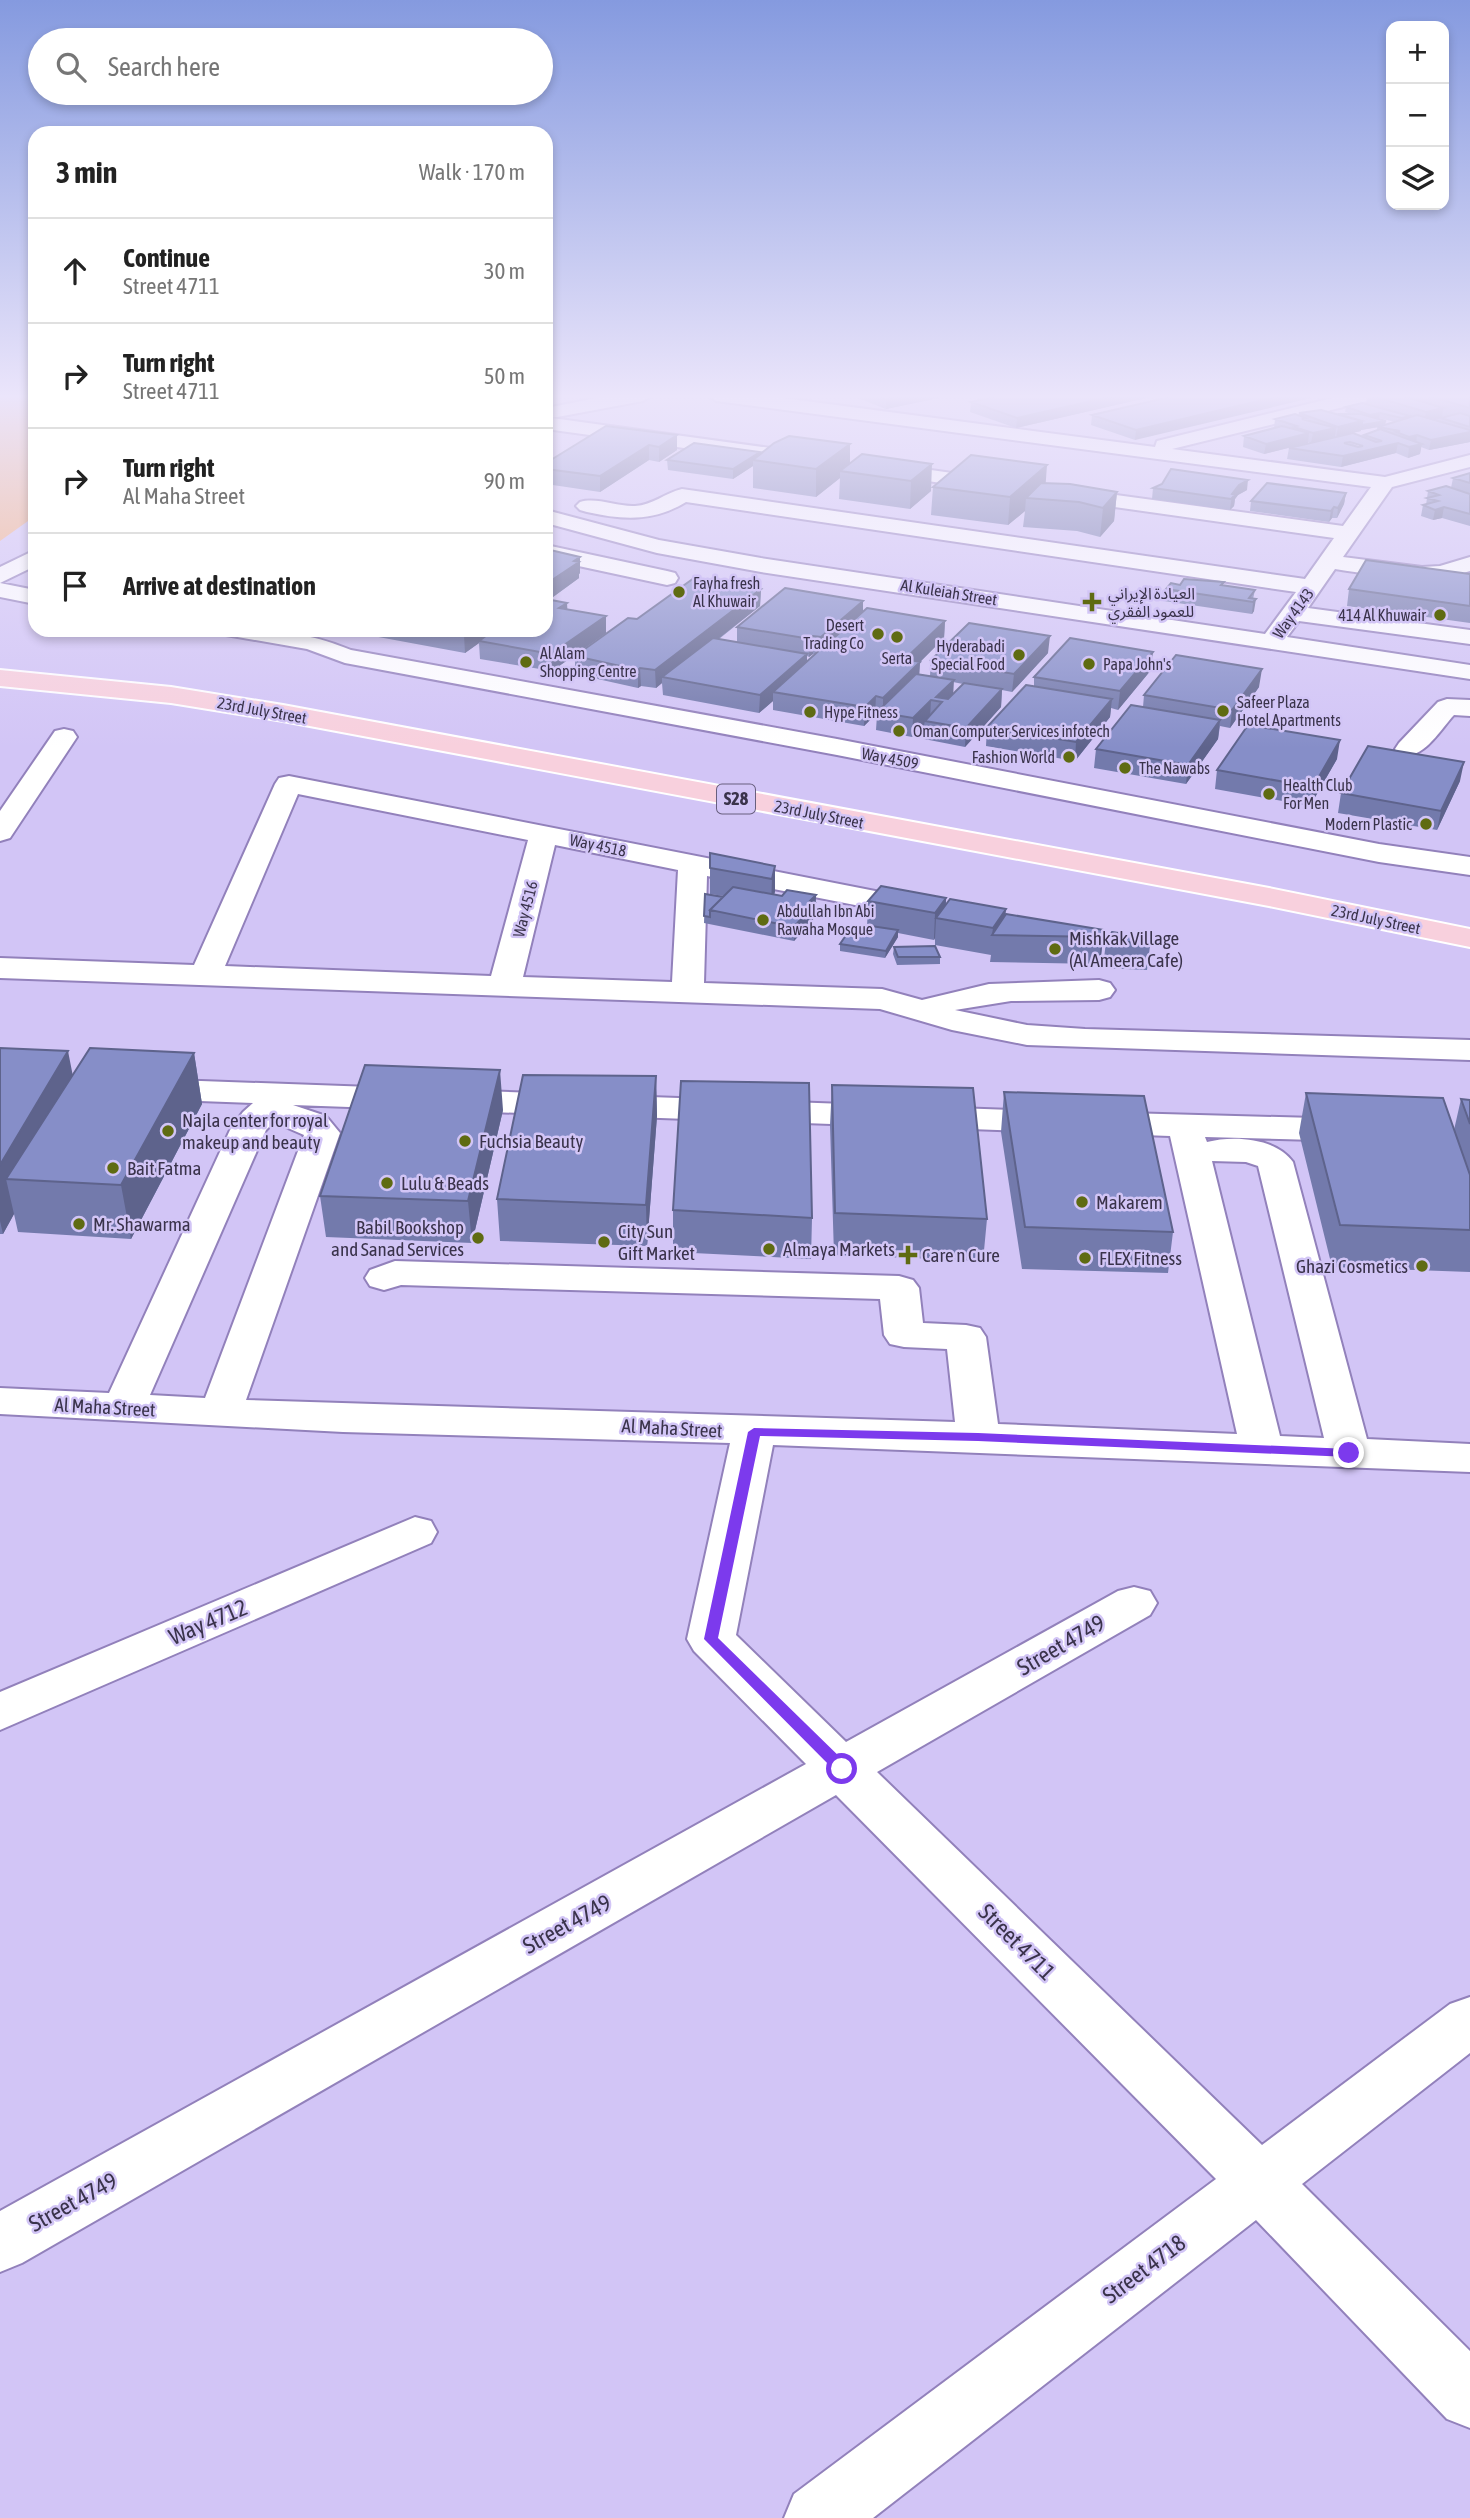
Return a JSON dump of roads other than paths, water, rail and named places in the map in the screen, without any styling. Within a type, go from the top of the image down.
[{"type":"main road","name":"23rd July Street","points":[[0,661],[160,679],[305,701],[1470,919]]},
{"type":"main road","name":"23rd July Street","points":[[0,679],[171,695],[283,713],[1269,897],[1470,938]]},
{"type":"street","points":[[616,513],[647,513]]},
{"type":"street","points":[[802,513],[1311,587]]},
{"type":"street","points":[[1197,513],[1350,534]]},
{"type":"street","name":"Way 4143","points":[[1271,643],[1365,513]]},
{"type":"street","name":"Al Kuleiah Street","points":[[553,518],[616,536],[701,554],[1136,632],[1271,643],[1470,672]]},
{"type":"street","points":[[553,554],[667,578]]},
{"type":"street","points":[[648,591],[701,554]]},
{"type":"street","points":[[0,576],[28,560]]},
{"type":"street","points":[[553,563],[575,567],[590,562]]},
{"type":"street","points":[[1329,562],[1429,575],[1470,564]]},
{"type":"street","points":[[739,580],[761,565]]},
{"type":"street","points":[[0,590],[28,596]]},
{"type":"street","points":[[1293,613],[1470,638]]},
{"type":"street","name":"Way 4509","points":[[320,637],[345,656],[1379,853],[1470,866]]},
{"type":"street","name":"Al Kuleiah Street","points":[[1271,643],[1371,666],[1470,682]]},
{"type":"street","points":[[1408,749],[1441,712],[1456,706],[1470,708]]},
{"type":"street","points":[[0,832],[64,737]]},
{"type":"street","name":"Way 4518","points":[[206,974],[289,784],[949,914]]},
{"type":"street","name":"Way 4516","points":[[505,985],[544,833]]},
{"type":"street","points":[[688,991],[693,865]]},
{"type":"street","points":[[0,968],[882,999],[953,1020],[1038,1036],[1470,1050]]},
{"type":"street","points":[[926,1010],[953,998],[984,993],[1099,990]]},
{"type":"street","points":[[109,1089],[269,1100],[1188,1138],[1389,1131]]},
{"type":"street","points":[[124,1408],[248,1130],[269,1100]]},
{"type":"street","points":[[221,1412],[322,1133],[313,1124],[269,1100]]},
{"type":"street","points":[[1188,1138],[1262,1448]]},
{"type":"street","points":[[1188,1138],[1253,1151],[1268,1156],[1275,1162],[1349,1453]]},
{"type":"street","points":[[384,1278],[395,1273],[899,1288],[904,1335],[966,1337],[978,1437]]},
{"type":"street","name":"Al Maha Street","points":[[0,1401],[343,1418],[978,1437],[1470,1458]]},
{"type":"street","name":"Street 4711","points":[[754,1432],[711,1639],[1258,2181],[1470,2396]]},
{"type":"street","name":"Way 4712","points":[[0,1712],[415,1532]]},
{"type":"street","name":"Street 4749","points":[[0,2243],[1134,1604]]},
{"type":"street","name":"Street 4718","points":[[818,2518],[1470,2021]]},
{"type":"place","name":"Fayha fresh Al Khuwair","points":[[679,592]]},
{"type":"place","name":"العيادة الإيراني للعمود الفقري","points":[[1092,602]]},
{"type":"place","name":"414 Al Khuwair","points":[[1440,615]]},
{"type":"place","name":"Desert Trading Co","points":[[878,634]]},
{"type":"place","name":"Serta","points":[[897,637]]},
{"type":"place","name":"Hyderabadi Special Food","points":[[1019,655]]},
{"type":"place","name":"Al Alam Shopping Centre","points":[[526,662]]},
{"type":"place","name":"Papa John's","points":[[1089,664]]},
{"type":"place","name":"Safeer Plaza Hotel Apartments","points":[[1223,711]]},
{"type":"place","name":"Hype Fitness","points":[[810,712]]},
{"type":"place","name":"Oman Computer Services infotech","points":[[899,731]]},
{"type":"place","name":"Fashion World","points":[[1069,757]]},
{"type":"place","name":"The Nawabs","points":[[1125,768]]},
{"type":"place","name":"Health Club For Men","points":[[1269,794]]},
{"type":"place","name":"Modern Plastic","points":[[1426,824]]},
{"type":"place","name":"Abdullah Ibn Abi Rawaha Mosque","points":[[763,920]]},
{"type":"place","name":"Mishkak Village (Al Ameera Cafe)","points":[[1055,949]]},
{"type":"place","name":"Najla center for royal makeup and beauty","points":[[168,1131]]},
{"type":"place","name":"Fuchsia Beauty","points":[[465,1141]]},
{"type":"place","name":"Bait Fatma","points":[[113,1168]]},
{"type":"place","name":"Lulu & Beads","points":[[387,1183]]},
{"type":"place","name":"Makarem","points":[[1082,1202]]},
{"type":"place","name":"Mr. Shawarma","points":[[79,1224]]},
{"type":"place","name":"Babil Bookshop and Sanad Services","points":[[478,1238]]},
{"type":"place","name":"City Sun Gift Market","points":[[604,1242]]},
{"type":"place","name":"Almaya Markets","points":[[769,1249]]},
{"type":"place","name":"Care n Cure","points":[[908,1255]]},
{"type":"place","name":"FLEX Fitness","points":[[1085,1258]]},
{"type":"place","name":"Ghazi Cosmetics","points":[[1422,1266]]}]
